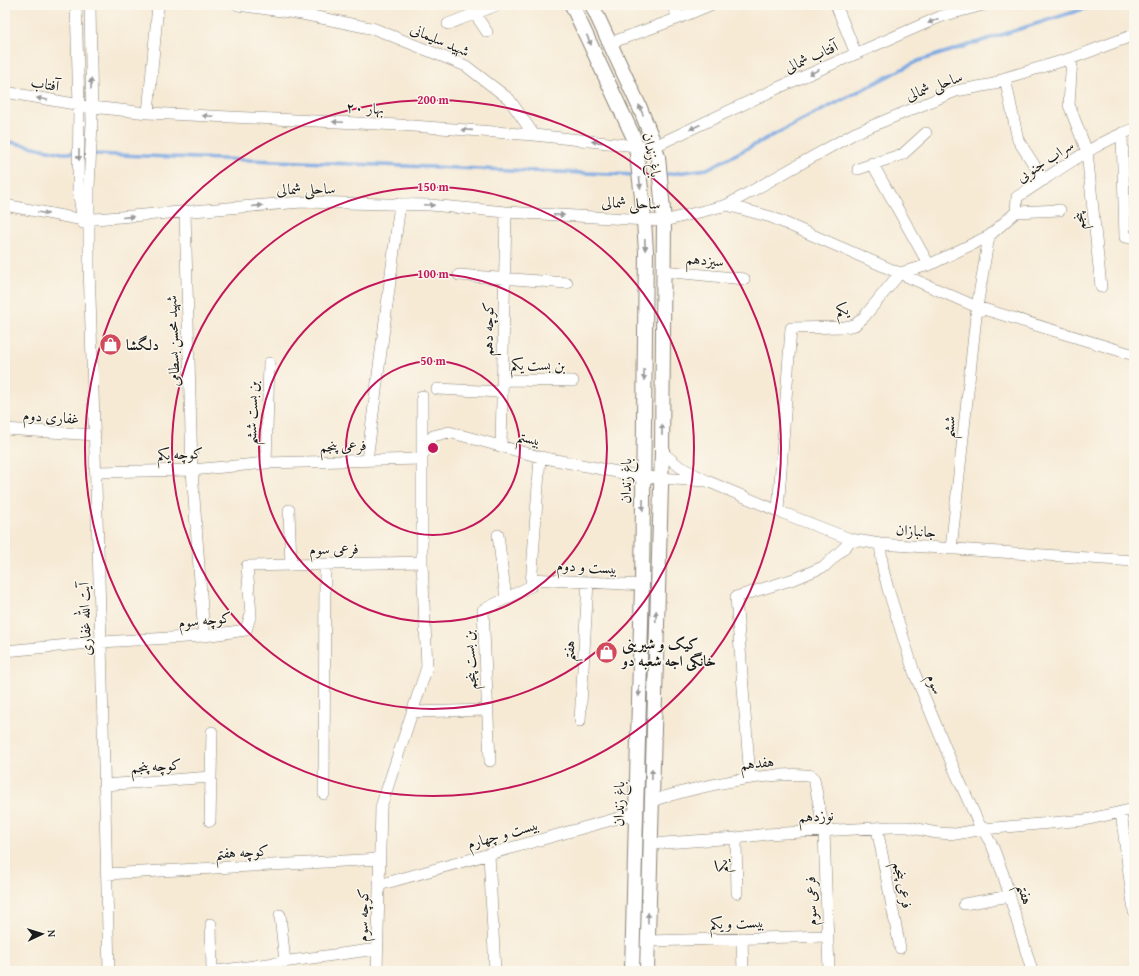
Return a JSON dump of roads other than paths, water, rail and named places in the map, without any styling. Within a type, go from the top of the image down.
[{"type":"main road","name":"باغ زندان","points":[[572,5],[623,112],[636,152],[644,213],[646,252],[642,585],[632,971]]},
{"type":"main road","name":"باغ زندان","points":[[592,5],[640,108],[656,151],[664,221],[662,452],[647,971]]},
{"type":"street","points":[[76,5],[79,121],[84,188]]},
{"type":"street","points":[[84,188],[92,123],[90,5]]},
{"type":"street","points":[[148,113],[158,5]]},
{"type":"street","name":"شهید سلیمانی","points":[[238,5],[302,14],[375,29],[466,66],[509,99],[534,135]]},
{"type":"street","points":[[448,24],[474,9],[498,5]]},
{"type":"street","points":[[672,5],[679,18]]},
{"type":"street","points":[[610,43],[710,5]]},
{"type":"street","points":[[836,5],[856,54]]},
{"type":"street","name":"آفتاب شمالی","points":[[656,151],[782,86],[942,16],[983,5]]},
{"type":"street","points":[[474,9],[487,32]]},
{"type":"street","name":"ساحلی شمالی","points":[[5,205],[86,220],[302,202],[430,205],[506,212],[644,213],[664,221],[727,205],[855,134],[956,91],[994,84],[1005,78],[1072,58],[1134,35]]},
{"type":"street","points":[[1072,58],[1069,105],[1087,152]]},
{"type":"street","points":[[1005,78],[1018,140],[1044,180]]},
{"type":"street","name":"آفتاب","points":[[5,92],[92,107]]},
{"type":"street","name":"بهار ۲۰","points":[[92,107],[148,113],[399,125],[534,135],[636,152],[656,151]]},
{"type":"street","name":"سراب جنوبی","points":[[1016,212],[1017,197],[1087,152],[1122,133],[1134,129]]},
{"type":"street","points":[[858,169],[872,163],[903,154],[926,133]]},
{"type":"street","points":[[1122,133],[1125,237],[1134,238]]},
{"type":"street","name":"پنجم","points":[[1087,152],[1101,287]]},
{"type":"street","points":[[872,163],[929,264]]},
{"type":"street","name":"آیت الله غفاری","points":[[84,188],[89,266],[96,472],[109,971]]},
{"type":"street","points":[[367,460],[400,204]]},
{"type":"street","points":[[727,205],[772,217],[977,307],[1134,355]]},
{"type":"street","points":[[900,274],[929,264],[989,236],[1016,212],[1060,210]]},
{"type":"street","name":"شهید محسن بسطامی","points":[[185,212],[192,470],[204,636]]},
{"type":"street","name":"کوچه دهم","points":[[501,446],[506,212]]},
{"type":"street","points":[[977,307],[989,236]]},
{"type":"street","name":"سیزدهم","points":[[663,271],[744,279]]},
{"type":"street","name":"یکم","points":[[778,511],[791,328],[845,327],[855,325],[864,317],[900,274]]},
{"type":"street","points":[[459,275],[567,283]]},
{"type":"street","name":"ششم","points":[[952,549],[977,307]]},
{"type":"street","name":"بن بست ششم","points":[[266,463],[268,363]]},
{"type":"street","name":"بن بست یکم","points":[[502,380],[572,381]]},
{"type":"street","points":[[437,389],[502,392]]},
{"type":"street","name":"کوچه سوم","points":[[377,971],[381,807],[427,667],[422,562],[422,396]]},
{"type":"street","name":"غفاری دوم","points":[[5,429],[94,435]]},
{"type":"street","name":"بیستم","points":[[421,458],[433,436],[449,432],[540,457],[643,477]]},
{"type":"street","name":"جانبازان","points":[[662,452],[680,466],[707,481],[850,539],[880,544],[1134,561]]},
{"type":"street","points":[[498,535],[506,599],[531,586],[540,457]]},
{"type":"street","name":"فرعی پنجم","points":[[266,463],[421,458]]},
{"type":"street","name":"کوچه یکم","points":[[96,472],[192,470],[266,463]]},
{"type":"street","name":"جانبازان","points":[[643,477],[707,481]]},
{"type":"street","points":[[288,510],[291,565]]},
{"type":"street","points":[[750,778],[736,597],[797,578],[825,566],[847,545],[850,539]]},
{"type":"street","name":"سوم","points":[[880,544],[883,570],[888,589],[914,672],[955,770],[983,829]]},
{"type":"street","name":"فرعی سوم","points":[[248,566],[422,562]]},
{"type":"street","points":[[324,794],[325,564]]},
{"type":"street","name":"کوچه سوم","points":[[5,651],[101,642],[204,636],[246,630],[251,614],[248,566]]},
{"type":"street","name":"بیست و دوم","points":[[531,579],[642,585]]},
{"type":"street","name":"هفتم","points":[[580,721],[588,582]]},
{"type":"street","name":"بن بست پنجم","points":[[490,761],[483,610],[506,599]]},
{"type":"street","points":[[412,712],[488,710]]},
{"type":"street","points":[[210,821],[212,732]]},
{"type":"street","name":"هفدهم","points":[[652,801],[717,783],[778,775],[812,776],[814,779],[824,831]]},
{"type":"street","name":"کوچه پنجم","points":[[104,785],[211,778]]},
{"type":"street","name":"نوزدهم","points":[[650,844],[736,838],[767,834],[877,828],[908,827],[937,833],[956,834],[983,829],[1085,820],[1134,809]]},
{"type":"street","points":[[1121,812],[1134,912]]},
{"type":"street","name":"بیست و چهارم","points":[[379,885],[636,813]]},
{"type":"street","name":"فرعی پنجم","points":[[877,828],[900,948]]},
{"type":"street","name":"هفتم","points":[[983,829],[992,845],[1010,896],[1032,971]]},
{"type":"street","name":"فرعی سوم","points":[[824,831],[829,971]]},
{"type":"street","name":"یکم","points":[[736,838],[737,893]]},
{"type":"street","points":[[489,854],[495,971]]},
{"type":"street","name":"کوچه هفتم","points":[[106,874],[380,859]]},
{"type":"street","points":[[964,904],[1010,896]]},
{"type":"street","points":[[280,915],[285,962]]},
{"type":"street","points":[[211,924],[212,971]]},
{"type":"street","name":"بیست و یکم","points":[[648,941],[828,936]]},
{"type":"street","points":[[742,938],[743,971]]},
{"type":"street","points":[[217,971],[378,949]]},
{"type":"waterway","points":[[662,175],[707,169],[918,61],[1096,5]]},
{"type":"waterway","points":[[5,141],[63,153],[77,153]]},
{"type":"waterway","points":[[93,154],[636,175]]},
{"type":"waterway","points":[[643,176],[656,176]]},
{"type":"place","name":"دلگشا","points":[[110,345]]},
{"type":"place","name":"کیک و شیرینی خانگی اجه شعبه دو","points":[[607,653]]}]
